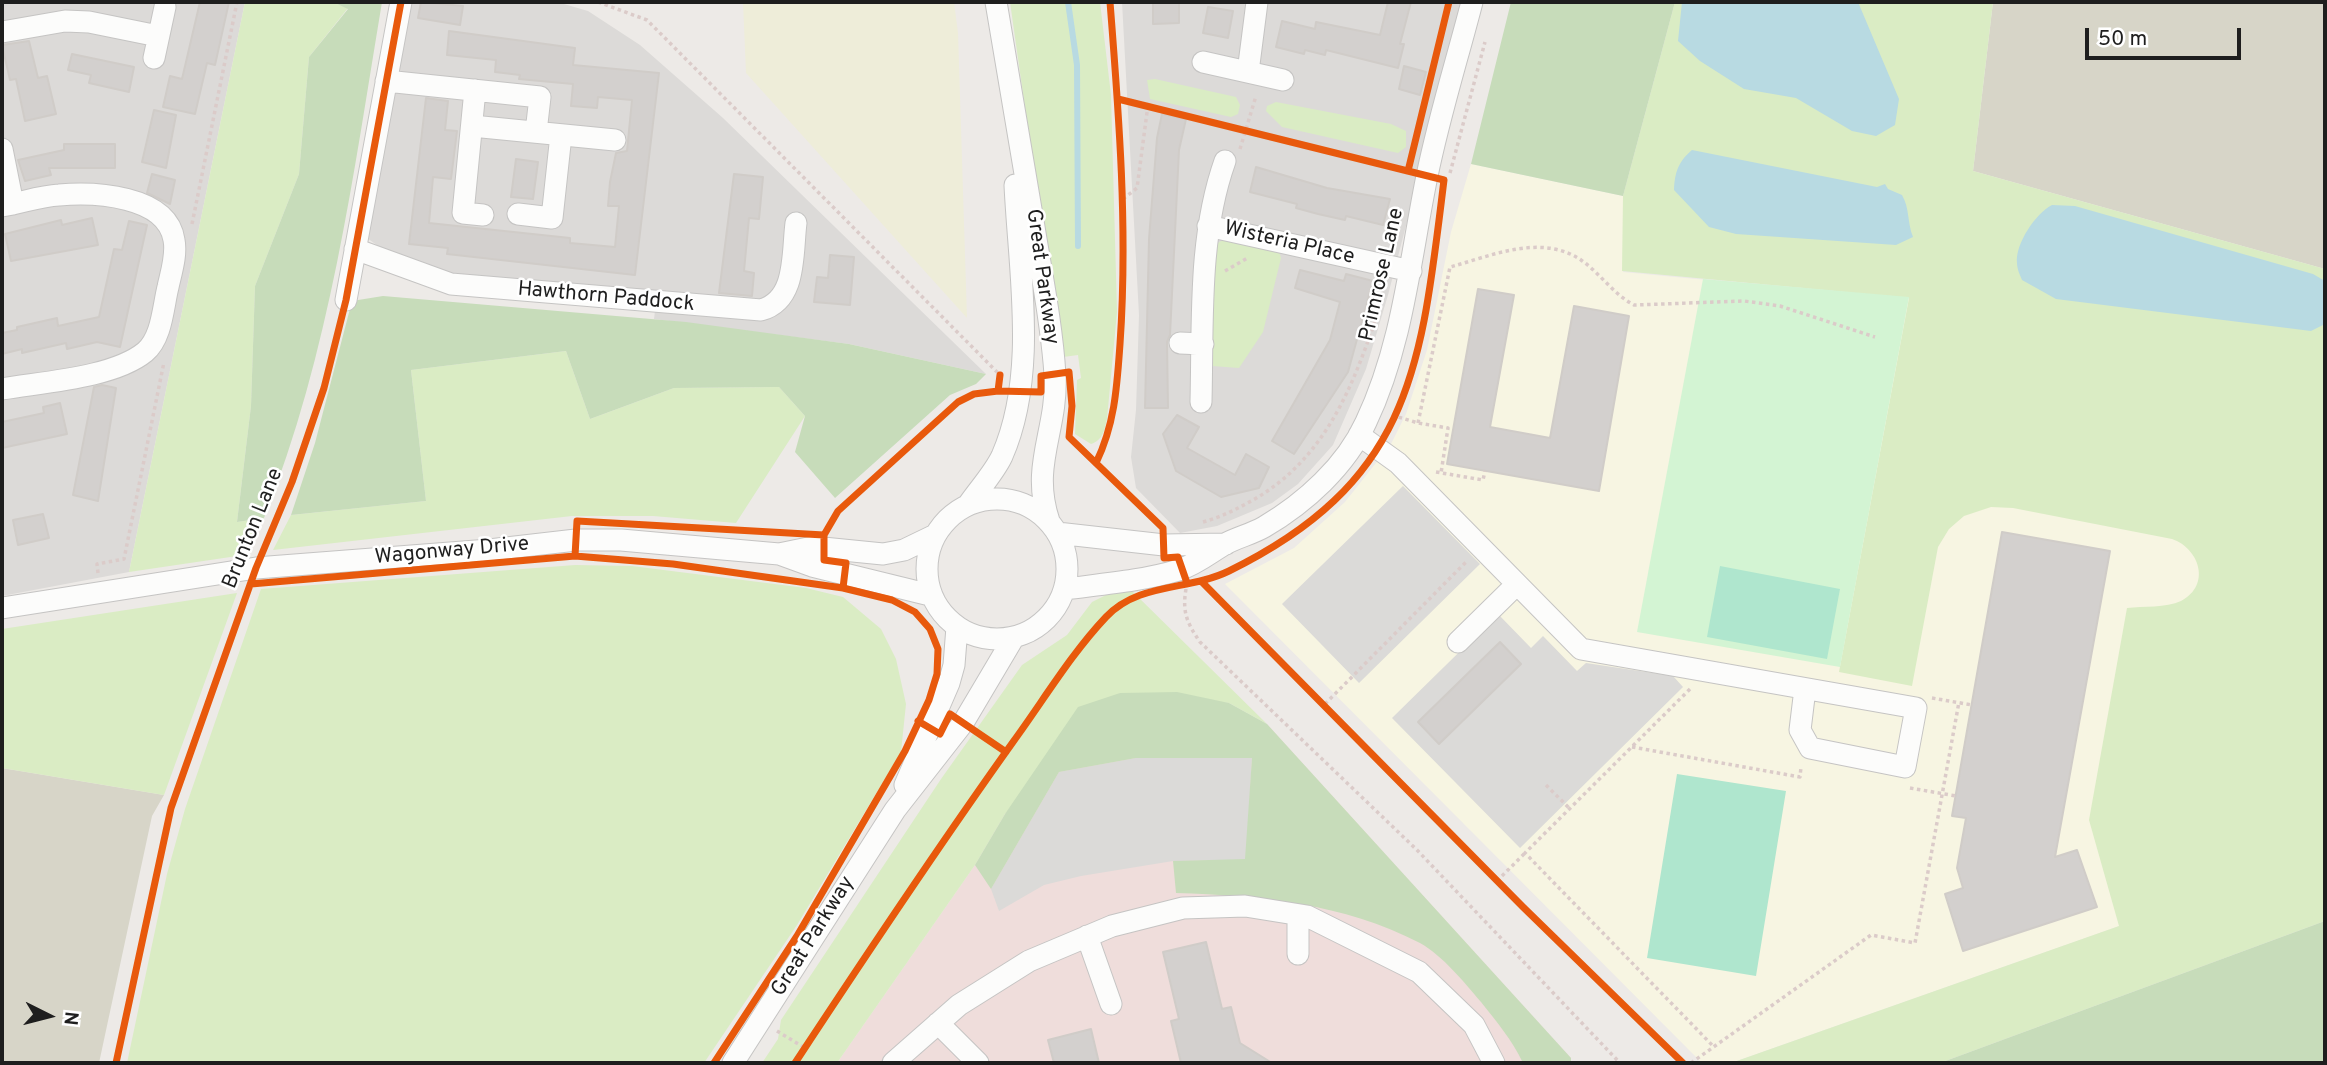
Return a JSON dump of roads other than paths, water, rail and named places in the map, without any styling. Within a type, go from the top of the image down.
[{"type":"street","points":[[346,300],[401,2]]},
{"type":"street","name":"Great Parkway","points":[[733,1063],[895,810],[962,723],[1014,638],[1040,625],[1051,614],[1065,589],[1067,560],[1042,501],[1040,478],[1053,419],[1055,374],[996,2]]},
{"type":"street","points":[[1254,74],[1257,2]]},
{"type":"street","name":"Primrose Lane","points":[[1065,589],[1147,578],[1184,580],[1226,544],[1263,527],[1306,496],[1333,470],[1359,435],[1373,406],[1396,339],[1435,178],[1472,2]]},
{"type":"street","points":[[154,58],[164,7]]},
{"type":"street","points":[[2,32],[65,21],[89,22],[158,36]]},
{"type":"street","points":[[1203,62],[1283,80]]},
{"type":"street","name":"Great Parkway","points":[[935,535],[955,512],[968,505],[1000,459],[1013,428],[1019,393],[1021,301],[1009,74]]},
{"type":"street","points":[[386,81],[540,97],[536,132]]},
{"type":"street","points":[[475,90],[463,213],[483,215]]},
{"type":"street","points":[[472,126],[615,140]]},
{"type":"street","points":[[518,214],[552,218],[561,135]]},
{"type":"street","points":[[2,149],[8,205],[59,195],[105,195],[143,205],[162,218],[174,239],[173,267],[157,336],[147,351],[128,363],[91,373],[2,389]]},
{"type":"street","name":"Wisteria Place","points":[[1201,402],[1208,226],[1214,194],[1225,161]]},
{"type":"street","name":"Hawthorn Paddock","points":[[355,249],[451,284],[761,310],[779,302],[788,289],[796,223]]},
{"type":"street","name":"Wisteria Place","points":[[1208,226],[1411,271]]},
{"type":"street","points":[[1180,343],[1203,344]]},
{"type":"street","points":[[1359,435],[1398,463],[1581,649],[1916,708],[1905,767],[1816,751],[1806,743],[1800,730],[1805,689]]},
{"type":"street","points":[[968,505],[982,500],[1011,500],[1031,508],[1053,527]]},
{"type":"street","name":"Primrose Lane","points":[[1053,527],[1164,545],[1226,544]]},
{"type":"street","points":[[935,535],[927,563],[930,595],[946,618],[957,627],[984,638],[1014,638]]},
{"type":"street","name":"Wagonway Drive","points":[[779,554],[813,547],[883,554],[904,550],[935,535]]},
{"type":"street","name":"Wagonway Drive","points":[[2,608],[257,568],[489,550],[576,540],[621,540],[779,554],[812,566],[930,595]]},
{"type":"street","points":[[1458,642],[1517,584]]},
{"type":"street","name":"Great Parkway","points":[[895,810],[948,683],[954,665],[957,627]]},
{"type":"street","points":[[893,1063],[959,1005],[1029,961],[1112,926],[1183,908],[1245,906],[1298,915],[1362,942],[1419,972],[1474,1025],[1494,1063]]},
{"type":"street","points":[[1297,954],[1298,915]]},
{"type":"street","points":[[1087,936],[1111,1004]]},
{"type":"street","points":[[938,1023],[978,1063]]},
{"type":"water","points":[[1682,2],[1858,2],[1899,99],[1895,125],[1876,136],[1852,131],[1796,98],[1744,89],[1700,61],[1678,41]]},
{"type":"water","points":[[1692,150],[1877,187],[1885,184],[1888,189],[1902,195],[1913,237],[1896,245],[1736,234],[1709,227],[1674,190],[1678,168]]},
{"type":"water","points":[[2052,205],[2075,206],[2313,274],[2325,281],[2325,324],[2311,331],[2056,299],[2022,280],[2017,263],[2023,238],[2040,215]]},
{"type":"waterway","points":[[1068,2],[1077,65],[1078,246]]}]
